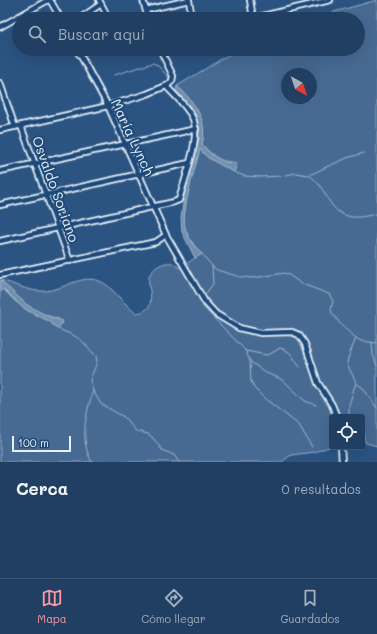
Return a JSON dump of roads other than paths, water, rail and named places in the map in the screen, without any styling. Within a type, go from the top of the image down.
[{"type":"street","points":[[27,12],[49,0],[57,12]]},
{"type":"street","points":[[143,0],[146,10],[189,0],[191,12]]},
{"type":"street","points":[[250,0],[251,12]]},
{"type":"street","points":[[280,12],[330,0]]},
{"type":"street","points":[[88,12],[100,2],[105,12]]},
{"type":"street","points":[[0,27],[12,20]]},
{"type":"street","name":"María Lynch","points":[[81,56],[108,106],[166,235],[204,302],[216,314],[232,324],[246,330],[261,333],[292,332],[299,335],[305,344],[318,383],[332,405],[336,414]]},
{"type":"street","points":[[0,130],[108,106],[153,93],[172,81],[173,74],[164,56]]},
{"type":"street","name":"Osvaldo Soriano","points":[[0,83],[15,127]]},
{"type":"street","points":[[0,241],[179,200],[196,139],[196,129],[192,116],[166,86]]},
{"type":"street","name":"Osvaldo Soriano","points":[[21,126],[70,261]]},
{"type":"street","points":[[0,171],[196,129]]},
{"type":"street","points":[[0,205],[189,163]]},
{"type":"street","points":[[1,274],[70,261],[156,242],[166,235]]},
{"type":"street","points":[[341,450],[342,462]]},
{"type":"waterway","points":[[114,75],[153,63],[157,65],[169,78]]},
{"type":"waterway","points":[[234,172],[244,176],[261,177],[281,176],[296,173],[308,175],[347,158],[364,153]]},
{"type":"waterway","points":[[309,175],[316,180],[337,211],[352,217],[377,214]]},
{"type":"waterway","points":[[202,254],[217,270],[240,277],[254,278],[284,273],[302,284],[329,294],[333,301],[331,309],[332,313],[342,326],[361,341],[377,343]]},
{"type":"waterway","points":[[204,296],[213,284],[212,266]]},
{"type":"waterway","points":[[202,300],[203,307],[245,350],[250,361],[251,381],[254,388],[264,398],[299,425],[312,447]]},
{"type":"waterway","points":[[58,329],[81,340],[96,356],[97,362],[90,380],[93,391],[101,404],[124,417],[136,431],[148,434],[162,450],[174,455],[179,462]]},
{"type":"waterway","points":[[349,414],[349,405],[356,382],[347,364],[356,338]]},
{"type":"waterway","points":[[372,343],[373,355],[377,366]]},
{"type":"waterway","points":[[246,351],[266,355],[280,348],[288,351],[300,367]]},
{"type":"waterway","points":[[251,362],[266,373],[285,382],[305,401],[316,405]]},
{"type":"waterway","points":[[356,383],[363,388],[377,408]]},
{"type":"waterway","points":[[92,462],[86,445],[85,427],[93,391]]}]
